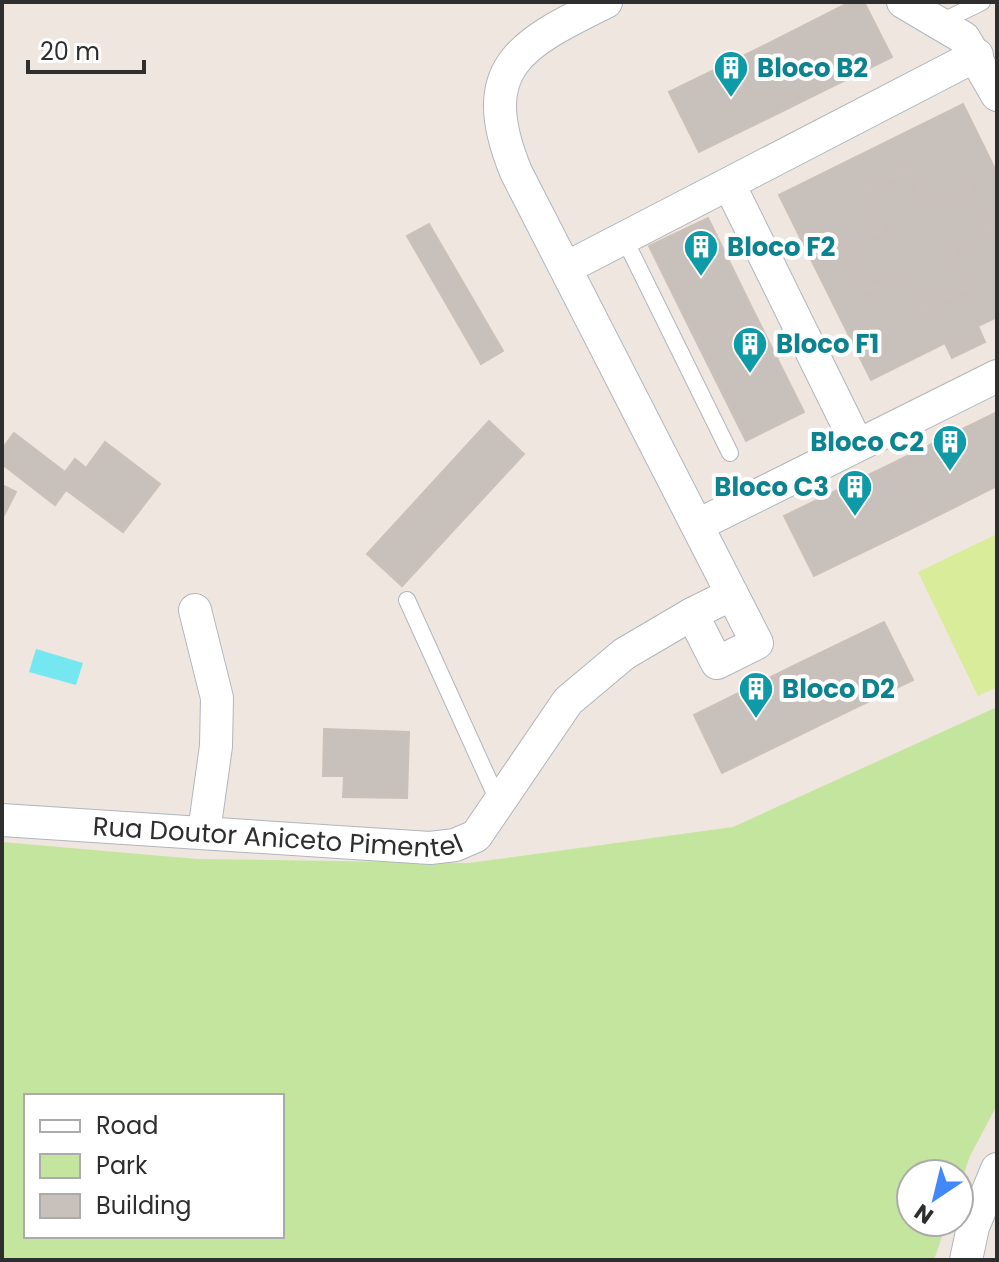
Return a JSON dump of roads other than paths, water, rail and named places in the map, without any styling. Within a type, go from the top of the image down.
[{"type":"street","points":[[606,2],[533,40],[509,69],[501,90],[500,111],[508,152],[757,643],[717,663],[692,614]]},
{"type":"street","points":[[903,2],[964,38],[977,55],[997,95]]},
{"type":"street","points":[[566,268],[977,55]]},
{"type":"street","points":[[729,184],[857,444]]},
{"type":"street","points":[[698,525],[997,376]]},
{"type":"street","name":"Rua Doutor Aniceto Pimentel","points":[[2,820],[443,847],[476,836],[500,805],[555,717],[584,685],[624,654],[732,594]]},
{"type":"street","points":[[195,610],[217,698],[216,746],[204,832]]},
{"type":"street","points":[[966,1260],[973,1227],[997,1169]]},
{"type":"lane","points":[[939,23],[982,2]]},
{"type":"lane","points":[[624,238],[730,453]]},
{"type":"lane","points":[[407,600],[500,805]]},
{"type":"water","points":[[36,649],[83,663],[76,685],[29,672]]},
{"type":"place","name":"Bloco B2","points":[[731,99]]},
{"type":"place","name":"Bloco F2","points":[[701,278]]},
{"type":"place","name":"Bloco F1","points":[[750,375]]},
{"type":"place","name":"Bloco C2","points":[[950,473]]},
{"type":"place","name":"Bloco C3","points":[[855,518]]},
{"type":"place","name":"Bloco D2","points":[[756,720]]}]
